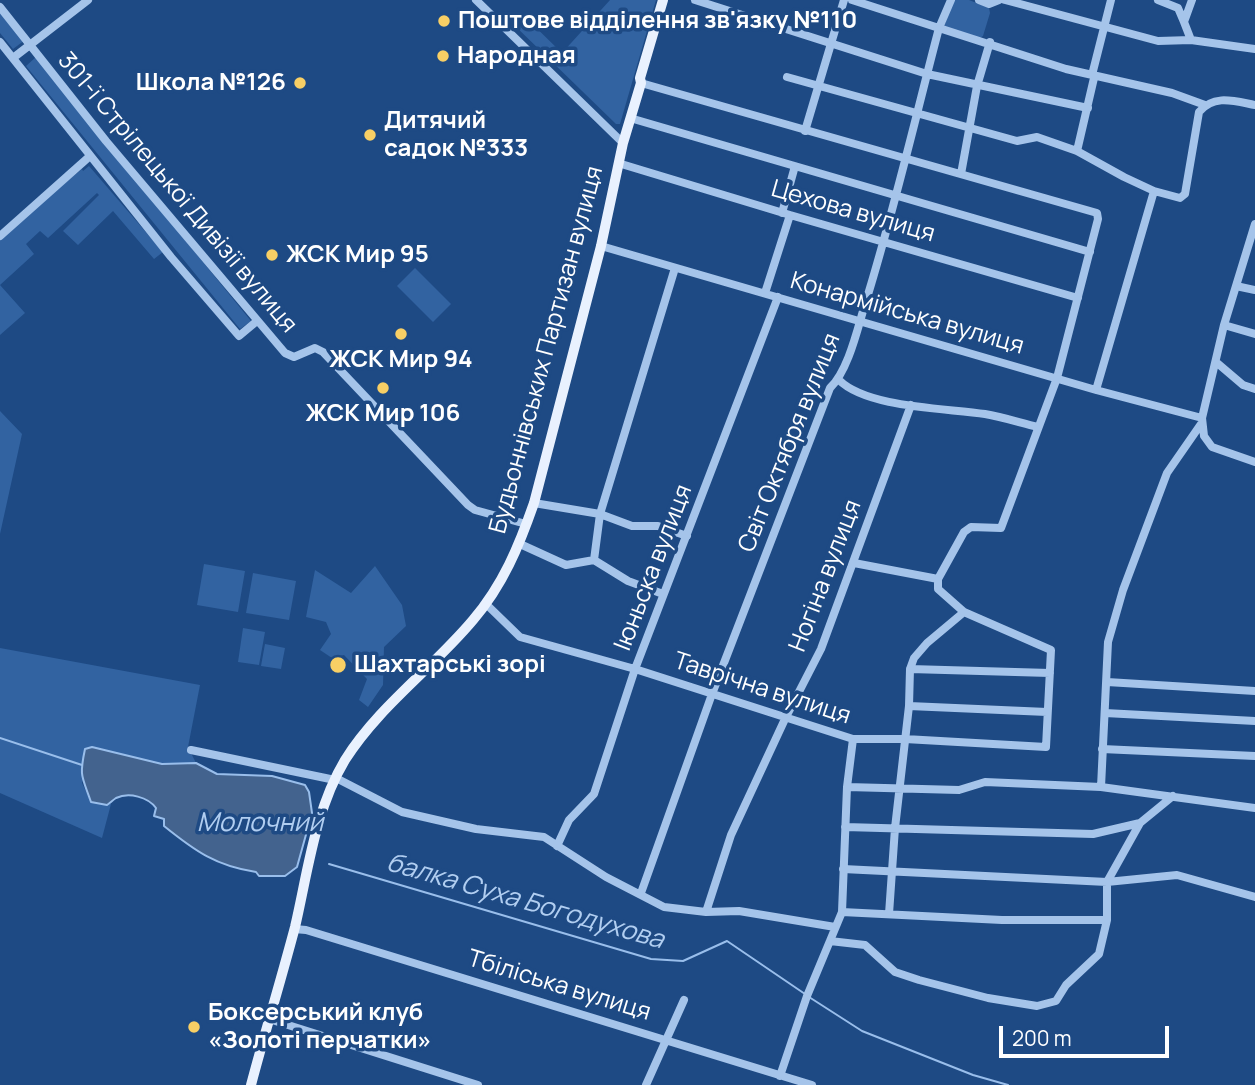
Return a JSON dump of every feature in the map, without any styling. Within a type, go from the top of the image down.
[{"type":"main road","name":"Будьоннівських Партизан вулиця","points":[[250,1085],[294,929],[323,809],[335,779],[360,738],[486,604],[520,544],[534,503],[601,246],[623,143],[663,0]]},
{"type":"street","points":[[13,58],[88,0]]},
{"type":"street","points":[[476,0],[623,143]]},
{"type":"street","points":[[695,0],[927,74],[1088,108]]},
{"type":"street","points":[[805,131],[844,0]]},
{"type":"street","points":[[852,0],[990,42],[1066,69],[1172,93],[1205,105]]},
{"type":"street","name":"Світ Октября вулиця","points":[[641,893],[712,694],[830,388],[839,380],[860,321],[940,28],[951,0]]},
{"type":"street","points":[[979,0],[989,4],[999,0]]},
{"type":"street","points":[[1005,0],[1158,41],[1191,40],[1255,49]]},
{"type":"street","points":[[1077,151],[1088,108],[1102,27],[1111,0]]},
{"type":"street","points":[[1158,0],[1178,8],[1191,40]]},
{"type":"street","points":[[1184,22],[1192,0]]},
{"type":"street","name":"301-ї Стрілецької Дивізії вулиця","points":[[0,7],[106,141],[257,321],[290,356],[294,357],[315,348],[323,352],[468,505],[475,510],[526,524]]},
{"type":"street","points":[[961,174],[977,86],[990,42]]},
{"type":"street","name":"301-ї Стрілецької Дивізії вулиця","points":[[0,43],[239,337],[257,321]]},
{"type":"street","points":[[787,77],[1017,141],[1037,137],[1077,151],[1154,191],[1178,198],[1185,194],[1199,112],[1213,100],[1255,105]]},
{"type":"street","points":[[641,83],[1093,211],[1098,219],[1057,378],[1001,528],[971,527],[964,532],[939,579],[938,589],[964,612],[1051,650],[1047,712],[909,706]]},
{"type":"street","points":[[630,118],[1090,252]]},
{"type":"street","points":[[0,236],[90,156]]},
{"type":"street","name":"Цехова вулиця","points":[[618,163],[1078,298]]},
{"type":"street","points":[[765,293],[786,214],[795,166]]},
{"type":"street","points":[[1096,390],[1154,191]]},
{"type":"street","points":[[1101,787],[1108,642],[1149,517],[1167,473],[1201,421],[1224,325],[1255,229]]},
{"type":"street","name":"Конармійська вулиця","points":[[601,246],[1201,421]]},
{"type":"street","points":[[594,560],[600,513],[675,268]]},
{"type":"street","points":[[1236,286],[1255,290]]},
{"type":"street","name":"Iюньска вулиця","points":[[557,846],[569,820],[594,794],[635,669],[778,297]]},
{"type":"street","points":[[1224,325],[1255,334]]},
{"type":"street","points":[[1216,362],[1243,385],[1255,389]]},
{"type":"street","points":[[839,380],[855,392],[911,405],[986,414],[1038,428]]},
{"type":"street","name":"Ногіна вулиця","points":[[706,912],[731,835],[821,649],[911,405]]},
{"type":"street","points":[[1201,421],[1207,443],[1212,447],[1255,462]]},
{"type":"street","points":[[534,503],[600,513],[632,526],[658,526],[687,536]]},
{"type":"street","points":[[520,544],[566,565],[594,560],[628,581],[663,594]]},
{"type":"street","points":[[854,563],[939,579]]},
{"type":"street","name":"Таврічна вулиця","points":[[486,604],[520,637],[635,669],[853,739],[905,739],[1046,747],[1047,712]]},
{"type":"street","points":[[889,914],[895,828],[909,706],[910,669],[914,658],[927,643],[964,612]]},
{"type":"street","points":[[910,669],[1050,673]]},
{"type":"street","points":[[1107,682],[1255,691]]},
{"type":"street","points":[[1105,713],[1255,720]]},
{"type":"street","points":[[780,1076],[807,996],[842,912],[847,787],[853,739]]},
{"type":"street","points":[[1102,748],[1255,756]]},
{"type":"street","points":[[191,750],[335,779],[402,812],[475,829],[544,837],[606,877],[664,907],[706,912],[739,911],[835,927]]},
{"type":"street","points":[[847,787],[959,790],[985,782],[1101,787],[1255,808]]},
{"type":"street","points":[[830,941],[865,945],[895,972],[919,980],[988,998],[1037,1006],[1056,1000],[1066,985],[1098,954],[1107,920],[1107,882],[1140,823],[1173,796]]},
{"type":"street","points":[[845,827],[1093,834],[1140,823]]},
{"type":"street","points":[[843,869],[1054,877],[1107,882],[1177,875],[1255,897]]},
{"type":"street","points":[[842,912],[1002,920],[1107,920]]},
{"type":"street","name":"Тбіліська вулиця","points":[[294,929],[306,930],[812,1085]]},
{"type":"street","points":[[646,1085],[684,1000]]},
{"type":"street","points":[[269,1020],[478,1085]]},
{"type":"shaded area","points":[[610,0],[656,0],[620,124],[616,124],[511,22],[520,12],[562,53]]},
{"type":"shaded area","points":[[953,0],[969,0],[989,8],[983,36],[980,38],[944,27]]},
{"type":"shaded area","points":[[0,10],[25,40],[13,49],[0,33]]},
{"type":"shaded area","points":[[36,57],[251,321],[240,329],[26,66]]},
{"type":"shaded area","points":[[89,166],[163,252],[154,259],[113,211],[78,245],[63,231],[99,195],[97,193],[48,238],[40,231],[26,244],[34,254],[0,285],[0,236]]},
{"type":"shaded area","points":[[415,268],[451,304],[433,322],[397,286]]},
{"type":"shaded area","points":[[0,285],[25,313],[0,335]]},
{"type":"shaded area","points":[[0,411],[22,434],[0,534]]},
{"type":"shaded area","points":[[204,564],[245,571],[238,612],[197,605]]},
{"type":"shaded area","points":[[375,566],[402,605],[406,626],[384,647],[383,685],[368,707],[359,700],[367,679],[344,655],[332,658],[320,650],[331,634],[326,622],[306,617],[315,570],[351,593]]},
{"type":"shaded area","points":[[253,573],[296,581],[289,620],[246,613]]},
{"type":"shaded area","points":[[243,628],[265,632],[259,665],[238,662]]},
{"type":"shaded area","points":[[265,644],[285,648],[281,669],[261,666]]},
{"type":"shaded area","points":[[0,648],[200,685],[188,747],[196,763],[162,764],[92,747],[82,783],[91,802],[111,804],[102,838],[0,793]]},
{"type":"water","name":"Молочний","points":[[92,747],[162,764],[196,763],[217,774],[272,776],[305,785],[309,792],[312,813],[297,867],[285,876],[259,876],[256,872],[229,866],[196,850],[164,826],[164,819],[154,816],[156,808],[153,804],[143,798],[121,796],[107,805],[91,802],[82,765],[85,749]]},
{"type":"waterway","name":"балка Суха Богодухова","points":[[0,738],[82,765]]},
{"type":"waterway","name":"балка Суха Богодухова","points":[[329,864],[651,959],[683,961],[727,941],[805,994]]},
{"type":"waterway","name":"балка Суха Богодухова","points":[[809,997],[862,1031],[973,1075],[1008,1085]]},
{"type":"place","name":"Поштове відділення зв'язку №110","points":[[444,21]]},
{"type":"place","name":"Народная","points":[[443,56]]},
{"type":"place","name":"Школа №126","points":[[300,83]]},
{"type":"place","name":"Дитячий садок №333","points":[[370,135]]},
{"type":"place","name":"ЖСК Мир 95","points":[[272,255]]},
{"type":"place","name":"ЖСК Мир 94","points":[[401,334]]},
{"type":"place","name":"ЖСК Мир 106","points":[[383,388]]},
{"type":"place","name":"Шахтарські зорі","points":[[338,665]]},
{"type":"place","name":"Боксерський клуб «Золоті перчатки»","points":[[194,1027]]}]
